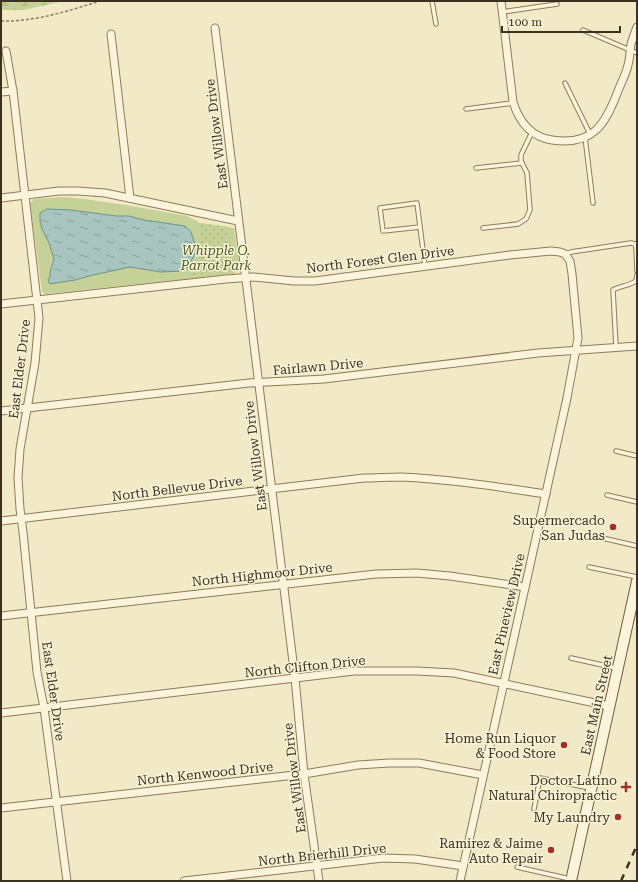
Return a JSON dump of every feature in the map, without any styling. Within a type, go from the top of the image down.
[{"type":"main road","name":"East Main Street","points":[[571,880],[637,581]]},
{"type":"street","points":[[500,1],[513,103],[517,114],[524,124],[532,132],[549,140],[560,142],[571,141],[588,136],[604,122],[634,51],[637,27]]},
{"type":"street","name":"East Willow Drive","points":[[215,28],[295,678],[304,774],[319,881]]},
{"type":"street","points":[[111,34],[130,198]]},
{"type":"street","name":"East Elder Drive","points":[[6,51],[13,91],[39,318],[35,363],[20,449],[18,478],[37,672],[44,708],[67,881]]},
{"type":"street","points":[[1,92],[13,91]]},
{"type":"street","points":[[1,198],[78,191],[105,193],[238,221]]},
{"type":"street","name":"North Forest Glen Drive","points":[[1,304],[246,278],[315,281],[510,255],[552,251],[565,254]]},
{"type":"street","name":"East Pineview Drive","points":[[460,881],[567,398],[576,350],[578,338],[573,281],[570,261],[565,254]]},
{"type":"street","name":"Fairlawn Drive","points":[[1,411],[258,382],[324,379],[538,353],[637,346]]},
{"type":"street","name":"North Bellevue Drive","points":[[1,521],[364,478],[400,477],[468,482],[546,494]]},
{"type":"street","name":"North Highmoor Drive","points":[[1,616],[376,574],[417,573],[450,576],[525,587]]},
{"type":"street","name":"North Clifton Drive","points":[[1,713],[354,672],[417,671],[454,673],[609,706]]},
{"type":"street","name":"North Kenwood Drive","points":[[1,808],[304,774],[358,765],[419,763],[483,775]]},
{"type":"street","name":"North Brierhill Drive","points":[[184,881],[383,858],[415,859],[463,866]]},
{"type":"lane","points":[[432,1],[436,24]]},
{"type":"lane","points":[[502,12],[557,4]]},
{"type":"lane","points":[[583,30],[634,51]]},
{"type":"lane","points":[[565,83],[588,136],[593,203]]},
{"type":"lane","points":[[466,109],[513,103]]},
{"type":"lane","points":[[483,228],[518,224],[526,219],[530,210],[527,173],[522,163],[521,155],[532,132]]},
{"type":"lane","points":[[476,168],[522,163]]},
{"type":"lane","points":[[420,227],[383,231],[380,208],[417,203],[425,266]]},
{"type":"lane","points":[[565,254],[631,243],[635,244],[636,248],[637,271]]},
{"type":"lane","points":[[616,347],[613,290],[619,286],[629,285],[636,281],[637,275]]},
{"type":"lane","points":[[616,450],[637,456]]},
{"type":"lane","points":[[607,495],[637,502]]},
{"type":"lane","points":[[598,537],[637,546]]},
{"type":"lane","points":[[589,567],[637,577]]},
{"type":"lane","points":[[571,658],[617,668]]},
{"type":"lane","points":[[534,809],[540,778],[591,788]]},
{"type":"lane","points":[[517,867],[571,880]]},
{"type":"path","points":[[1,21],[12,21],[58,14],[100,1]]},
{"type":"green space","points":[[1,1],[63,1],[24,10],[1,10]]},
{"type":"green space","points":[[63,197],[132,206],[187,216],[200,223],[234,228],[240,270],[233,274],[45,294],[42,292],[30,203],[34,199]]},
{"type":"green space","name":"Whipple O. Parrot Park","points":[[200,223],[229,227],[234,271],[191,276],[190,270],[201,251]]},
{"type":"water","points":[[47,209],[129,216],[144,220],[185,226],[191,232],[196,252],[188,267],[181,271],[161,272],[130,267],[75,280],[50,284],[48,280],[54,259],[40,221],[40,213]]},
{"type":"railway","points":[[621,881],[637,845]]},
{"type":"place","name":"Supermercado San Judas","points":[[613,527]]},
{"type":"place","name":"Home Run Liquor & Food Store","points":[[564,745]]},
{"type":"place","name":"Doctor Latino Natural Chiropractic","points":[[626,787]]},
{"type":"place","name":"My Laundry","points":[[618,817]]},
{"type":"place","name":"Ramirez & Jaime Auto Repair","points":[[551,850]]}]
